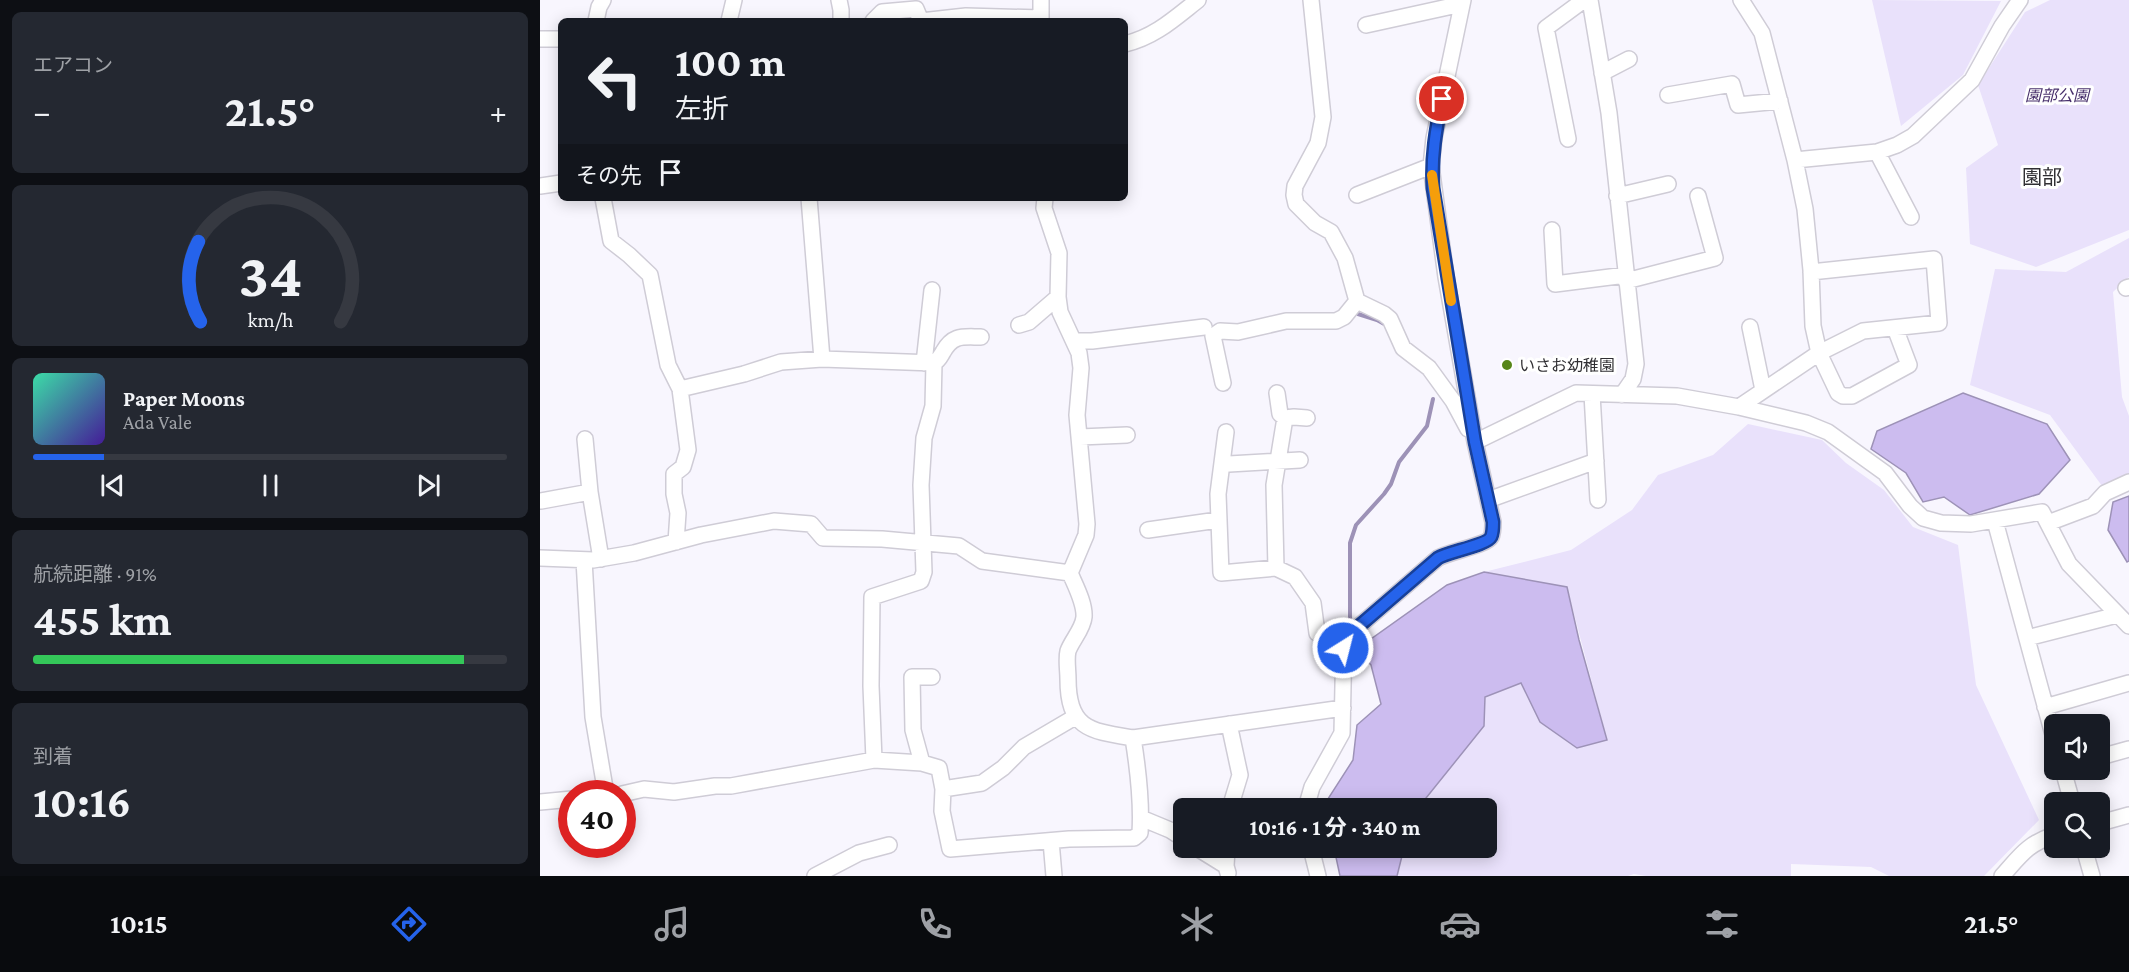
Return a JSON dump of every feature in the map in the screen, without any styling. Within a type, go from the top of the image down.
[{"type":"street","points":[[597,18],[603,0]]},
{"type":"street","points":[[730,18],[734,0]]},
{"type":"street","points":[[839,0],[843,18]]},
{"type":"street","points":[[1041,0],[1041,18]]},
{"type":"street","points":[[1128,43],[1161,30],[1198,0]]},
{"type":"street","points":[[1311,0],[1323,117],[1318,143],[1295,186],[1293,195],[1296,204],[1310,219],[1331,232],[1345,258],[1357,301],[1390,319],[1403,348],[1429,368],[1453,401],[1475,442]]},
{"type":"street","points":[[1568,139],[1546,28],[1584,0]]},
{"type":"street","points":[[1590,0],[1609,113],[1636,364],[1633,379],[1622,394]]},
{"type":"street","points":[[1741,0],[1762,33],[1795,160],[1805,209],[1813,326],[1819,353],[1838,393],[1843,396],[1852,396],[1909,365],[1895,328]]},
{"type":"street","points":[[1795,160],[1877,152],[1913,136],[1972,80],[2002,26],[2020,0]]},
{"type":"street","points":[[1309,798],[1312,787],[1342,733],[1344,639],[1438,558],[1448,552],[1487,542],[1492,536],[1493,522],[1475,442],[1446,277],[1431,166],[1434,138],[1462,2],[1366,25]]},
{"type":"street","points":[[876,18],[882,12],[915,5]]},
{"type":"street","points":[[948,18],[966,16],[1004,18]]},
{"type":"street","points":[[540,39],[558,39]]},
{"type":"street","points":[[1602,73],[1629,59]]},
{"type":"street","points":[[1668,95],[1732,84],[1738,105],[1780,101]]},
{"type":"street","points":[[1877,152],[1911,217]]},
{"type":"street","points":[[1358,195],[1431,166]]},
{"type":"street","points":[[540,186],[558,183]]},
{"type":"street","points":[[1617,196],[1668,184]]},
{"type":"street","points":[[1552,230],[1555,284],[1626,278],[1715,258],[1698,196]]},
{"type":"street","points":[[604,201],[611,241],[650,275],[668,366],[680,389],[688,450],[683,467],[674,474],[674,494],[678,513],[676,542]]},
{"type":"street","points":[[809,201],[822,359]]},
{"type":"street","points":[[1045,201],[1044,208],[1059,253],[1060,312],[1079,353],[1081,368],[1077,415],[1088,524],[1086,535],[1070,573],[1083,608],[1084,618],[1068,652],[1068,686],[1075,717],[1088,728],[1096,731],[1133,738],[1343,708]]},
{"type":"street","points":[[1739,407],[1819,353],[1863,331],[1939,323],[1934,259],[1811,272]]},
{"type":"street","points":[[874,760],[871,686],[872,597],[921,581],[924,572],[921,485],[924,438],[933,406],[929,363],[932,290]]},
{"type":"street","points":[[1019,325],[1029,322],[1058,297]]},
{"type":"street","points":[[1223,383],[1213,336],[1220,331],[1238,333],[1286,321],[1336,321],[1344,317],[1357,301]]},
{"type":"street","points":[[1074,341],[1092,341],[1204,327]]},
{"type":"street","points":[[1750,327],[1763,390]]},
{"type":"street","points":[[680,389],[744,374],[781,362],[822,359],[929,363],[939,360],[948,342],[957,337],[981,337]]},
{"type":"street","points":[[1277,393],[1280,414],[1285,418],[1307,418]]},
{"type":"street","points":[[1475,442],[1575,393],[1677,396],[1739,407],[1806,423],[1828,432],[1885,473],[1910,506],[1923,518],[1941,523],[1971,524],[2042,512],[2069,564],[2129,626]]},
{"type":"street","points":[[1592,394],[1598,500]]},
{"type":"street","points":[[1276,568],[1274,485],[1285,418]]},
{"type":"street","points":[[1226,432],[1218,494],[1221,573],[1276,568],[1295,577],[1313,603],[1317,633],[1344,639]]},
{"type":"street","points":[[1080,437],[1127,435]]},
{"type":"street","points":[[585,439],[600,559]]},
{"type":"street","points":[[1229,464],[1300,460]]},
{"type":"street","points":[[1488,500],[1596,461]]},
{"type":"street","points":[[2048,523],[2093,506],[2105,493],[2129,482]]},
{"type":"street","points":[[541,501],[590,492]]},
{"type":"street","points":[[1148,530],[1218,520]]},
{"type":"street","points":[[540,558],[600,559],[774,521],[811,524],[823,538],[882,539],[959,546],[982,561],[1070,573]]},
{"type":"street","points":[[1995,521],[2047,714]]},
{"type":"street","points":[[584,560],[593,717],[604,780]]},
{"type":"street","points":[[2027,638],[2117,615]]},
{"type":"street","points":[[922,763],[913,730],[912,677],[932,677]]},
{"type":"street","points":[[2045,707],[2129,683]]},
{"type":"street","points":[[943,789],[982,783],[1003,768],[1024,747],[1075,717]]},
{"type":"street","points":[[1229,724],[1240,775],[1233,798]]},
{"type":"street","points":[[636,791],[644,789],[674,792],[731,786],[874,760],[922,763],[939,768],[943,789],[942,811],[950,849],[1052,841],[1134,838],[1140,833],[1141,818],[1138,767],[1133,738]]},
{"type":"street","points":[[2110,754],[2129,749]]},
{"type":"street","points":[[540,802],[558,800]]},
{"type":"street","points":[[2110,820],[2129,815]]},
{"type":"street","points":[[1141,818],[1173,832]]},
{"type":"street","points":[[2002,876],[2030,846],[2044,839]]},
{"type":"street","points":[[1052,841],[1054,876]]},
{"type":"street","points":[[815,876],[859,853],[889,845]]},
{"type":"street","points":[[1210,858],[1227,871]]},
{"type":"street","points":[[1314,858],[1318,876]]},
{"type":"street","points":[[2087,858],[2092,876]]},
{"type":"green space","points":[[1872,0],[2001,1],[1963,75],[1901,126]]},
{"type":"green space","name":"園部公園","points":[[2050,0],[2129,0],[2129,230],[2036,267],[1970,244],[1966,168],[1998,145],[1978,85],[2025,12]]},
{"type":"green space","points":[[2129,238],[2129,277],[2113,292],[2122,397],[2129,416],[2129,478],[2105,490],[2050,415],[1970,385],[1995,269],[2066,272]]},
{"type":"green space","points":[[1748,424],[1822,440],[1846,463],[1884,490],[1913,527],[1958,545],[1976,685],[2039,820],[1984,876],[1889,876],[1871,867],[1791,864],[1791,876],[1646,876],[1634,874],[1628,876],[1397,876],[1402,858],[1497,858],[1497,798],[1426,798],[1484,726],[1485,697],[1521,683],[1540,722],[1577,748],[1607,740],[1567,587],[1484,572],[1571,550],[1632,510],[1658,475],[1713,455]]},
{"type":"shaded area","points":[[1963,393],[2047,424],[2070,460],[2039,494],[1970,515],[1944,497],[1923,502],[1906,473],[1871,449],[1877,431]]},
{"type":"shaded area","points":[[2129,496],[2129,561],[2127,562],[2108,530],[2113,502]]},
{"type":"shaded area","points":[[1484,572],[1567,587],[1607,740],[1577,748],[1540,722],[1521,683],[1485,697],[1484,726],[1426,798],[1329,798],[1353,760],[1357,725],[1381,704],[1371,665],[1362,656],[1364,644],[1447,585]]},
{"type":"shaded area","points":[[1336,858],[1402,858],[1397,876],[1340,876]]},
{"type":"waterway","points":[[1358,314],[1386,325]]},
{"type":"waterway","points":[[1350,624],[1350,543],[1356,525],[1384,494],[1391,484],[1399,462],[1427,426],[1433,399]]},
{"type":"slow traffic","points":[[1432,175],[1451,301]]},
{"type":"place","name":"いさお幼稚園","points":[[1507,365]]},
{"type":"district","name":"園部","points":[[2042,177]]},
{"type":"route","points":[[1343,648],[1344,639],[1438,558],[1448,552],[1487,542],[1492,536],[1493,522],[1475,442],[1433,188],[1431,166],[1442,99]]}]
